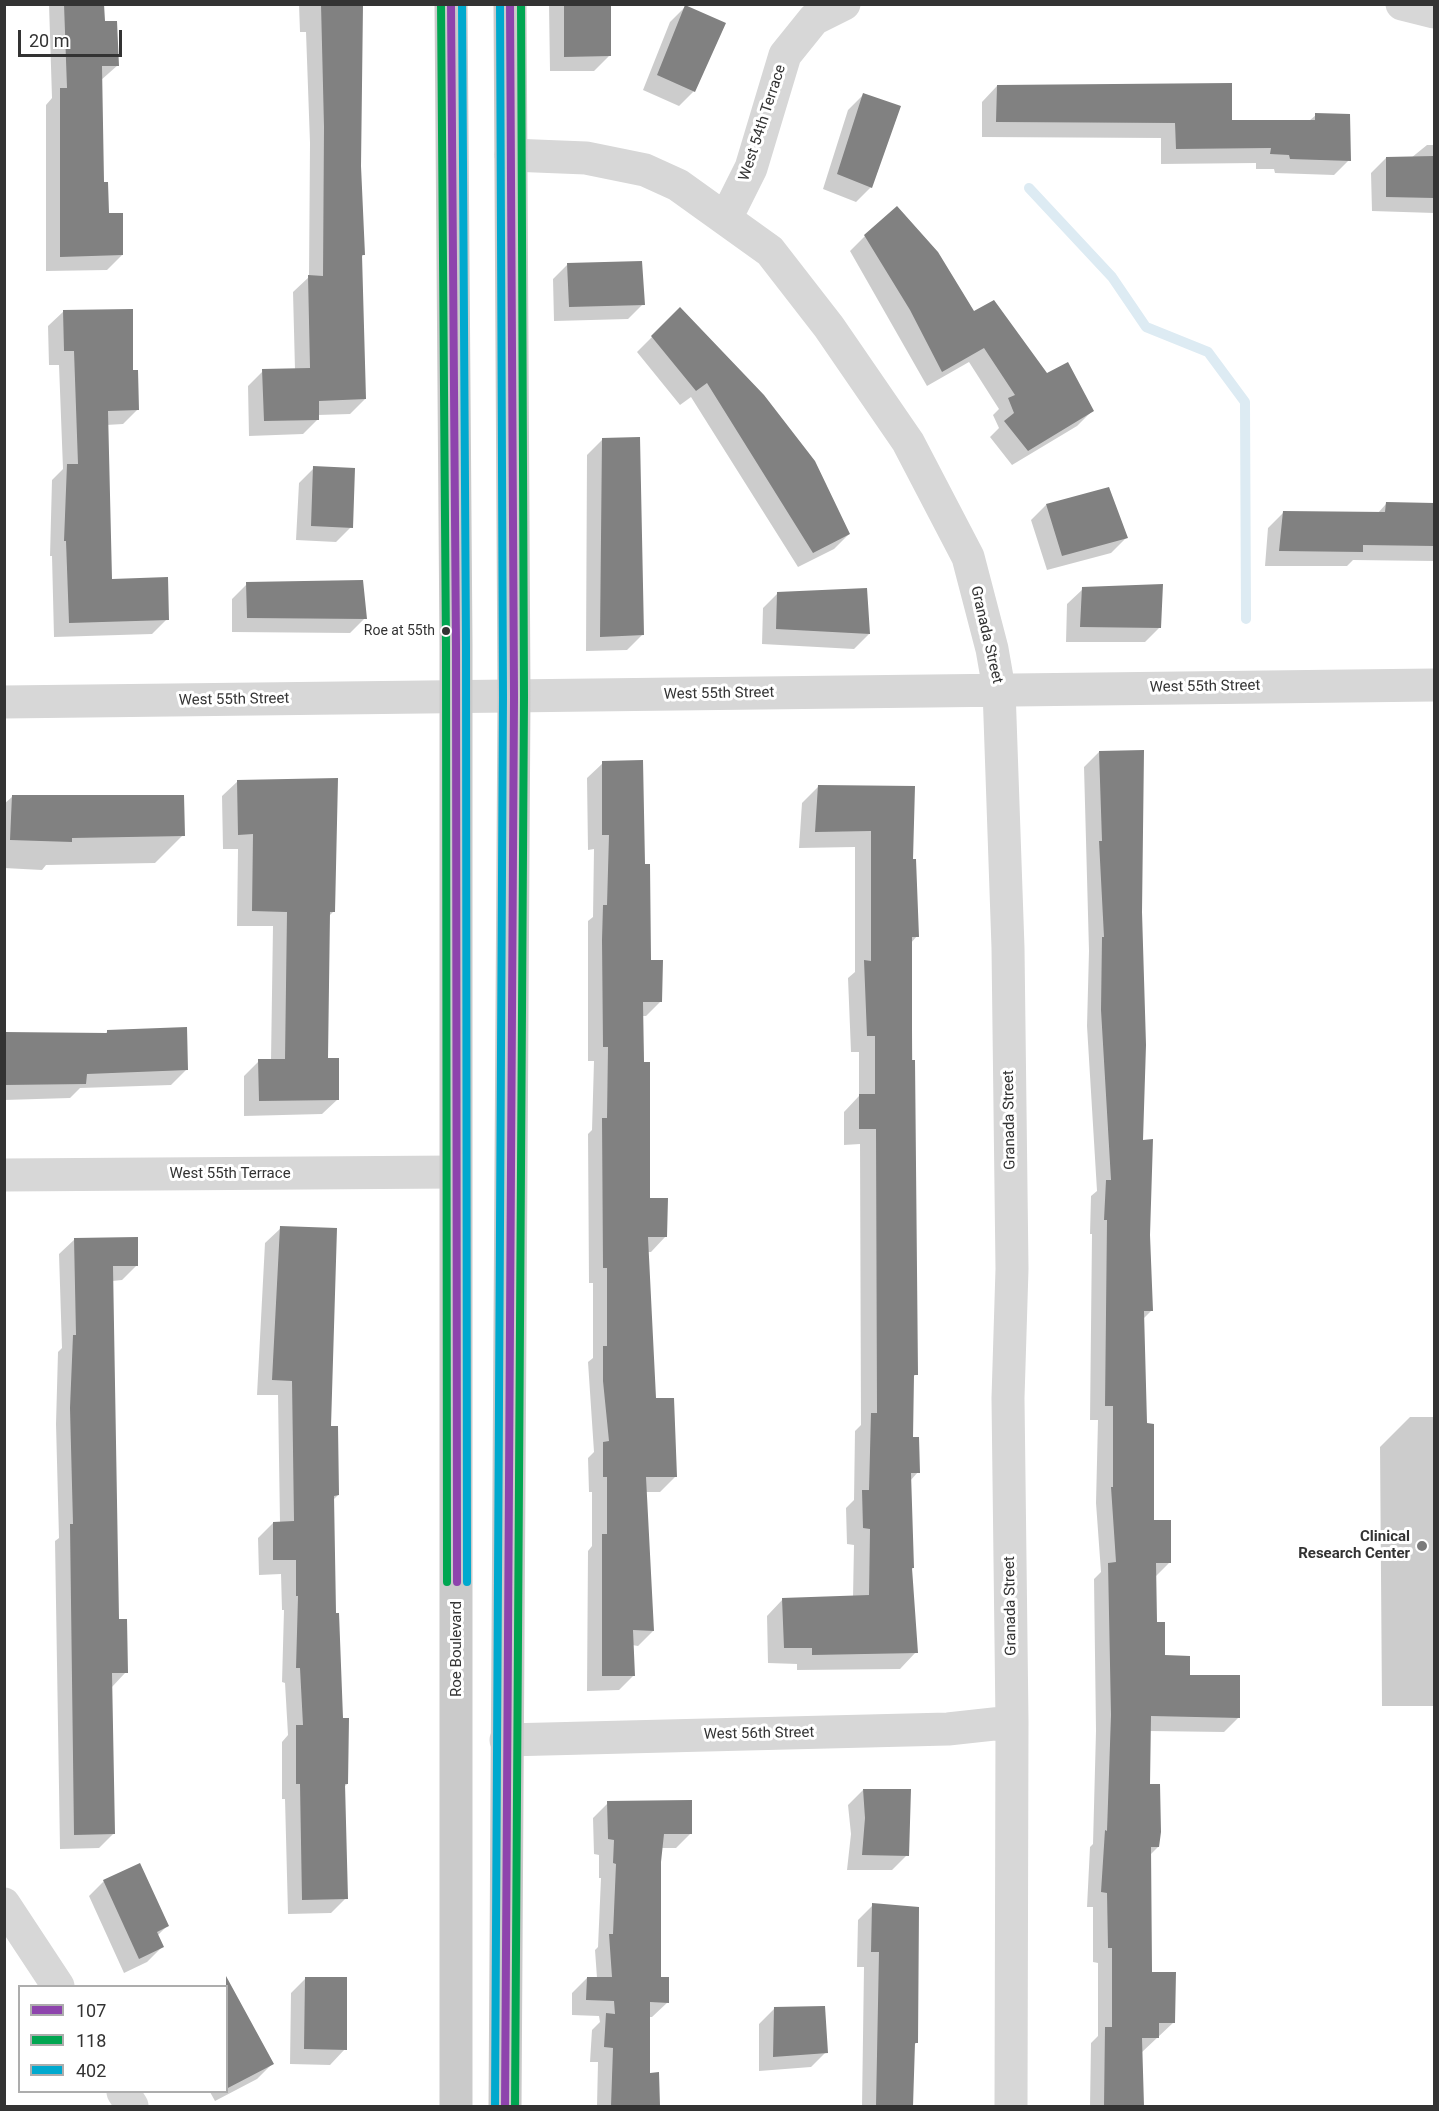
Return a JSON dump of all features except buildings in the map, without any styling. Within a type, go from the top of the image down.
[{"type":"main road","name":"Roe Boulevard","points":[[451,4],[456,698],[456,2106]]},
{"type":"main road","points":[[505,2106],[506,1740],[511,1470],[514,698],[510,4]]},
{"type":"street","name":"West 54th Terrace","points":[[726,218],[751,168],[786,55],[814,19],[844,4]]},
{"type":"street","points":[[1402,4],[1434,12]]},
{"type":"street","points":[[512,156],[586,158],[645,170],[678,185],[726,218]]},
{"type":"street","name":"Granada Street","points":[[726,218],[770,251],[829,327],[908,442],[968,557],[992,649],[999,689],[1008,948],[1012,1269],[1008,1398],[1012,1722],[1011,2106]]},
{"type":"street","name":"West 55th Street","points":[[4,702],[514,698],[999,689],[1434,685]]},
{"type":"street","name":"West 55th Terrace","points":[[4,1175],[455,1172]]},
{"type":"street","name":"West 56th Street","points":[[506,1740],[948,1729],[1012,1722]]},
{"type":"street","points":[[4,1904],[57,1985]]},
{"type":"street","points":[[124,2093],[132,2106]]},
{"type":"waterway","points":[[1029,188],[1112,277],[1146,327],[1208,352],[1245,402],[1246,619]]},
{"type":"transit line","name":"118","points":[[441,4],[446,646],[447,1582]]},
{"type":"transit line","name":"107","points":[[451,4],[456,646],[457,1582]]},
{"type":"transit line","name":"402","points":[[462,4],[466,646],[467,1582]]},
{"type":"transit line","name":"402","points":[[495,2106],[503,697],[500,4]]},
{"type":"transit line","name":"107","points":[[505,2106],[514,697],[510,4]]},
{"type":"transit line","name":"118","points":[[515,2106],[524,697],[521,4]]},
{"type":"place","name":"Roe at 55th","points":[[446,631]]},
{"type":"place","name":"Clinical Research Center","points":[[1422,1546]]}]
